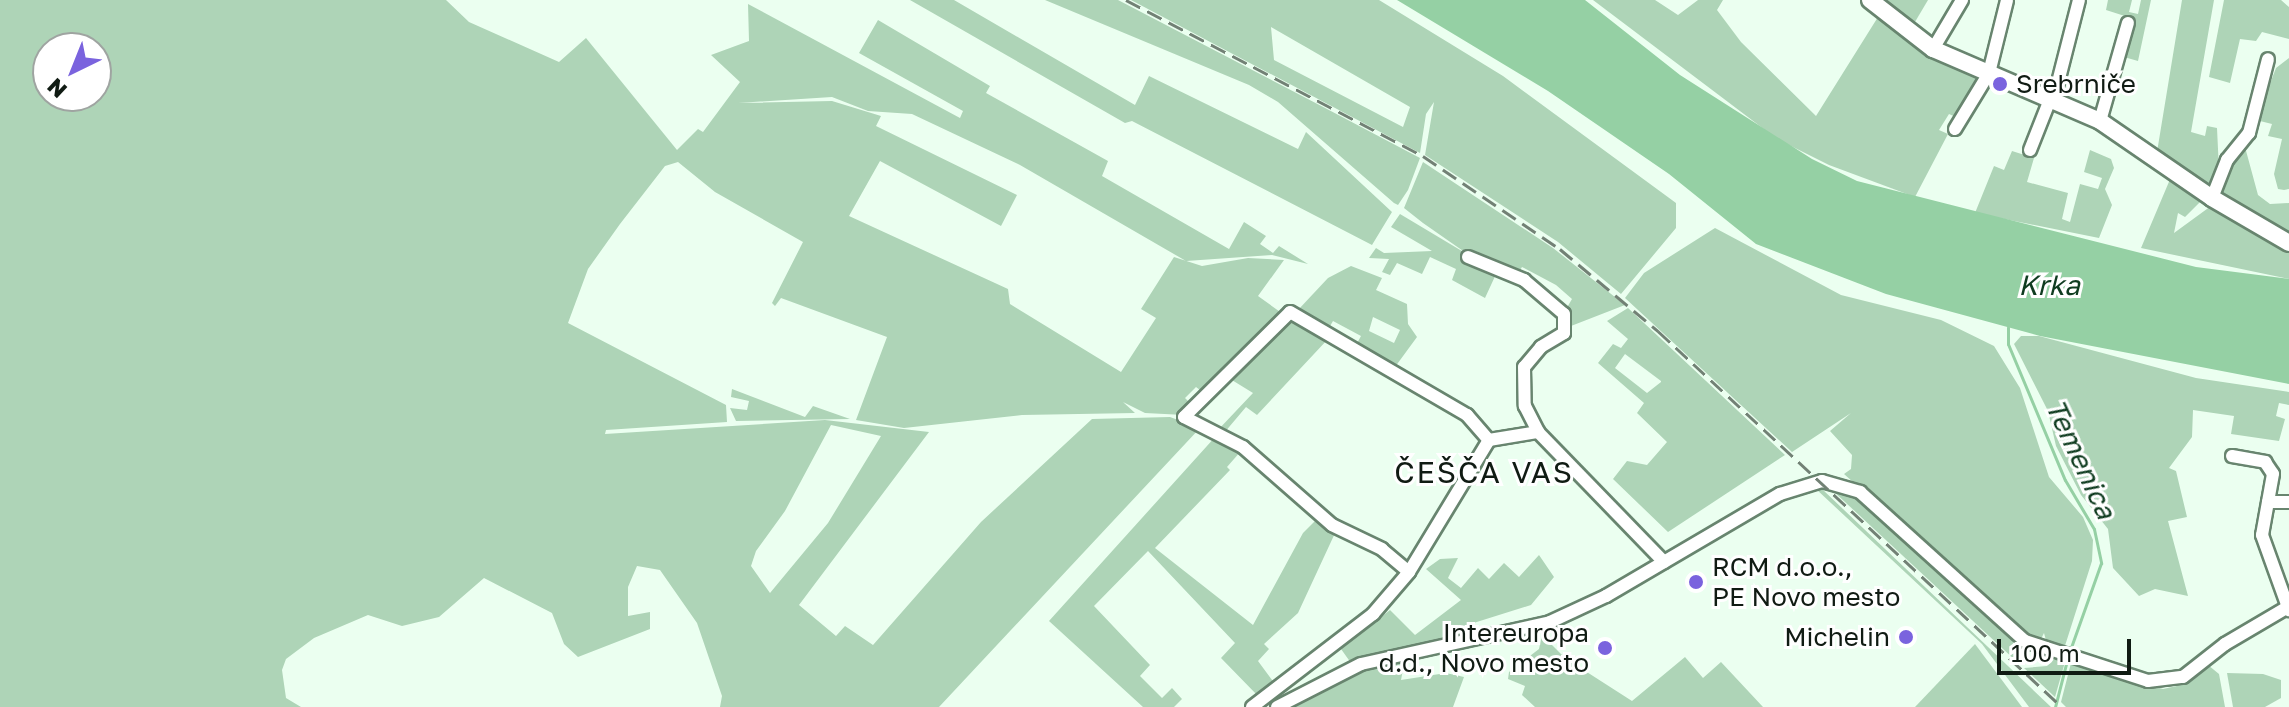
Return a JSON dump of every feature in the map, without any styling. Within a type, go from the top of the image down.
[{"type":"main road","points":[[1870,0],[1933,49],[2052,97],[2100,121],[2212,198],[2289,243]]},
{"type":"street","points":[[1933,49],[1962,0]]},
{"type":"street","points":[[1955,129],[1989,73],[2007,0]]},
{"type":"street","points":[[2030,150],[2052,97],[2079,0]]},
{"type":"street","points":[[2100,121],[2128,23]]},
{"type":"street","points":[[2212,198],[2227,160],[2249,133],[2268,59]]},
{"type":"street","points":[[1468,257],[1540,291],[1567,320],[1564,333],[1531,356],[1521,379],[1538,432],[1664,562]]},
{"type":"street","points":[[1409,572],[1382,549],[1332,525],[1243,447],[1184,417],[1290,312],[1467,415],[1489,440]]},
{"type":"street","points":[[1252,707],[1373,614],[1409,572],[1489,440],[1538,432]]},
{"type":"street","points":[[1277,707],[1361,664],[1550,622],[1664,562],[1780,494],[1811,483],[1838,482],[1873,503],[2025,641],[2054,654],[2148,681],[2170,682],[2287,609],[2262,535],[2273,474],[2265,462],[2232,456]]},
{"type":"street","points":[[2268,502],[2287,505]]},
{"type":"shaded area","points":[[0,0],[446,0],[469,22],[559,62],[586,38],[677,150],[698,129],[703,132],[740,82],[711,55],[749,41],[748,4],[960,118],[963,111],[859,53],[878,20],[990,86],[986,93],[1108,161],[1102,176],[1229,249],[1244,222],[1266,236],[1260,244],[1273,253],[1279,246],[1308,264],[1272,255],[1186,261],[1202,266],[1248,258],[1284,260],[1258,296],[1283,314],[1205,394],[1196,387],[1185,398],[1193,406],[1184,415],[1145,413],[1123,402],[1135,413],[1022,415],[904,428],[856,420],[887,337],[781,298],[775,306],[772,303],[803,242],[715,192],[678,162],[665,166],[588,269],[568,323],[726,405],[727,422],[606,430],[605,434],[825,420],[929,432],[799,605],[836,636],[845,626],[873,645],[981,522],[1092,419],[1170,417],[1200,428],[939,707],[720,707],[722,696],[697,623],[660,570],[637,566],[628,587],[628,616],[650,612],[650,629],[578,657],[564,644],[552,613],[484,578],[439,617],[402,626],[368,615],[314,638],[286,659],[282,670],[286,698],[301,707],[0,707]],"holes":[[[832,97],[868,111],[912,114],[1020,165],[1185,261],[1174,257],[1141,309],[1156,318],[1121,372],[1010,304],[1008,289],[849,216],[880,161],[1001,226],[1017,195],[876,126],[881,116],[832,101],[738,103]],[[831,425],[881,436],[828,523],[770,593],[751,566],[756,551],[785,511]]]},
{"type":"shaded area","points":[[910,0],[954,0],[1135,105],[1149,76],[1298,149],[1306,132],[1392,212],[1372,245],[1132,121],[1125,123]]},
{"type":"shaded area","points":[[1045,0],[1118,0],[1327,109],[1420,158],[1408,190],[1398,205],[1394,203],[1278,102],[1249,85]]},
{"type":"shaded area","points":[[1131,0],[1379,0],[1503,76],[1676,203],[1676,228],[1621,294],[1558,242],[1425,155],[1434,102],[1426,114],[1420,153]],"holes":[[[1271,27],[1410,107],[1403,127],[1274,60]]]},
{"type":"shaded area","points":[[1593,0],[1655,0],[1678,15],[1698,0],[1723,0],[1717,10],[1741,42],[1816,116],[1878,17],[1924,53],[1982,78],[1958,118],[1949,114],[1939,130],[1948,134],[1915,197],[1829,165],[1777,139]]},
{"type":"shaded area","points":[[1879,0],[1928,0],[1912,27]]},
{"type":"shaded area","points":[[2108,0],[2132,0],[2129,12],[2138,14],[2141,0],[2151,0],[2138,61],[2124,57],[2131,18],[2106,10]]},
{"type":"shaded area","points":[[2182,0],[2214,0],[2191,132],[2205,136],[2207,126],[2217,128],[2219,170],[2210,186],[2157,152]]},
{"type":"shaded area","points":[[2224,0],[2281,0],[2289,7],[2289,39],[2262,32],[2256,41],[2240,39],[2230,83],[2209,77]]},
{"type":"shaded area","points":[[2289,58],[2289,189],[2284,190],[2278,189],[2274,174],[2282,139],[2268,136],[2272,124],[2256,120],[2276,68]]},
{"type":"shaded area","points":[[2245,147],[2258,195],[2270,204],[2289,203],[2289,236],[2221,195],[2238,149]]},
{"type":"shaded area","points":[[2090,150],[2111,159],[2114,168],[2105,189],[2112,205],[2099,238],[1975,213],[1994,166],[2004,170],[2012,151],[2034,158],[2027,182],[2068,193],[2062,219],[2070,222],[2080,184],[2098,189],[2102,178],[2084,172]]},
{"type":"shaded area","points":[[1423,162],[1553,248],[1625,305],[1571,326],[1565,311],[1572,299],[1556,285],[1522,267],[1517,275],[1466,253],[1423,223],[1404,208]]},
{"type":"shaded area","points":[[2171,177],[2200,202],[2185,217],[2178,213],[2174,233],[2211,206],[2289,248],[2289,279],[2141,248]]},
{"type":"shaded area","points":[[1400,214],[1497,272],[1485,298],[1452,280],[1456,269],[1430,257],[1422,274],[1397,263],[1390,275],[1382,272],[1389,259],[1369,258],[1376,248],[1384,253],[1432,251],[1391,227]]},
{"type":"shaded area","points":[[1715,228],[1841,295],[1941,320],[1994,346],[2020,388],[2049,477],[2083,517],[2093,540],[2092,561],[2063,652],[2047,644],[2044,633],[2040,641],[2018,629],[1844,474],[1851,469],[1852,455],[1830,431],[1851,413],[1792,452],[1625,298],[1644,273]]},
{"type":"shaded area","points":[[1351,266],[1382,278],[1376,290],[1407,304],[1408,324],[1417,337],[1395,367],[1355,347],[1361,336],[1333,321],[1326,333],[1298,310],[1328,278]],"holes":[[[1373,317],[1400,330],[1394,343],[1369,331]]]},
{"type":"shaded area","points":[[1628,308],[1785,455],[1668,532],[1613,479],[1627,461],[1647,465],[1667,442],[1637,413],[1644,403],[1598,363],[1613,344],[1621,348],[1628,339],[1607,321]],"holes":[[[1625,354],[1661,381],[1647,393],[1615,368]]]},
{"type":"shaded area","points":[[1293,317],[1328,339],[1257,415],[1246,407],[1224,433],[1218,430],[1253,393],[1227,377]]},
{"type":"shaded area","points":[[2021,336],[2039,336],[2196,378],[2289,392],[2289,405],[2279,403],[2276,416],[2285,419],[2279,441],[2231,434],[2234,416],[2193,410],[2192,437],[2169,468],[2176,471],[2187,517],[2168,521],[2188,596],[2155,589],[2139,596],[2113,568],[2108,529],[2081,495],[2056,446],[2048,411],[2014,344]]},
{"type":"shaded area","points":[[732,389],[805,417],[813,406],[850,419],[736,421],[730,408],[747,410],[749,401],[731,397]]},
{"type":"shaded area","points":[[1216,436],[1241,451],[1227,467],[1230,470],[1155,548],[1253,625],[1303,533],[1319,517],[1336,531],[1298,613],[1264,644],[1269,649],[1258,661],[1275,684],[1258,696],[1221,658],[1235,643],[1148,551],[1094,606],[1150,665],[1140,676],[1162,698],[1172,688],[1182,699],[1174,707],[1143,707],[1049,621]]},
{"type":"shaded area","points":[[1816,489],[1822,489],[2051,707],[2029,707],[1982,644]]},
{"type":"shaded area","points":[[1831,489],[1859,498],[2012,636],[2016,661]]},
{"type":"shaded area","points":[[1539,555],[1554,577],[1531,605],[1464,626],[1452,642],[1389,651],[1351,663],[1341,649],[1390,610],[1415,635],[1461,600],[1426,569],[1440,559],[1458,558],[1448,578],[1461,588],[1478,568],[1489,579],[1504,563],[1519,577]]},
{"type":"shaded area","points":[[1542,635],[1565,658],[1632,701],[1685,657],[1703,678],[1721,662],[1763,707],[1535,707],[1522,695],[1525,686],[1508,679],[1509,672],[1539,649]]},
{"type":"shaded area","points":[[1975,644],[2022,707],[1915,707]]},
{"type":"shaded area","points":[[1405,659],[1401,680],[1446,673],[1464,677],[1453,707],[1289,707],[1357,672]]},
{"type":"shaded area","points":[[2054,659],[2065,662],[2055,697],[2024,668],[2047,666]]},
{"type":"shaded area","points":[[2071,663],[2163,689],[2186,684],[2208,665],[2219,674],[2225,707],[2066,707],[2061,702]]},
{"type":"shaded area","points":[[2227,673],[2263,674],[2281,680],[2281,698],[2265,707],[2233,707]]},
{"type":"water","name":"Krka","points":[[1397,0],[1585,0],[1680,75],[1812,159],[1857,181],[2196,267],[2289,279],[2289,384],[2040,336],[1886,294],[1756,244],[1669,174],[1548,91]]},
{"type":"waterway","name":"Temenica","points":[[2008,327],[2008,344],[2065,480],[2094,529],[2101,563],[2069,653]]},
{"type":"waterway","name":"Temenica","points":[[2055,707],[2067,660]]},
{"type":"railway","points":[[1126,0],[1423,156],[1560,249],[1658,331],[2062,707]]},
{"type":"place","name":"Srebrniče","points":[[2000,84]]},
{"type":"place","name":"RCM d.o.o., PE Novo mesto","points":[[1696,582]]},
{"type":"place","name":"Michelin","points":[[1906,637]]},
{"type":"place","name":"Intereuropa d.d., Novo mesto","points":[[1605,648]]},
{"type":"district","name":"ČEŠČA VAS","points":[[1484,472]]}]
